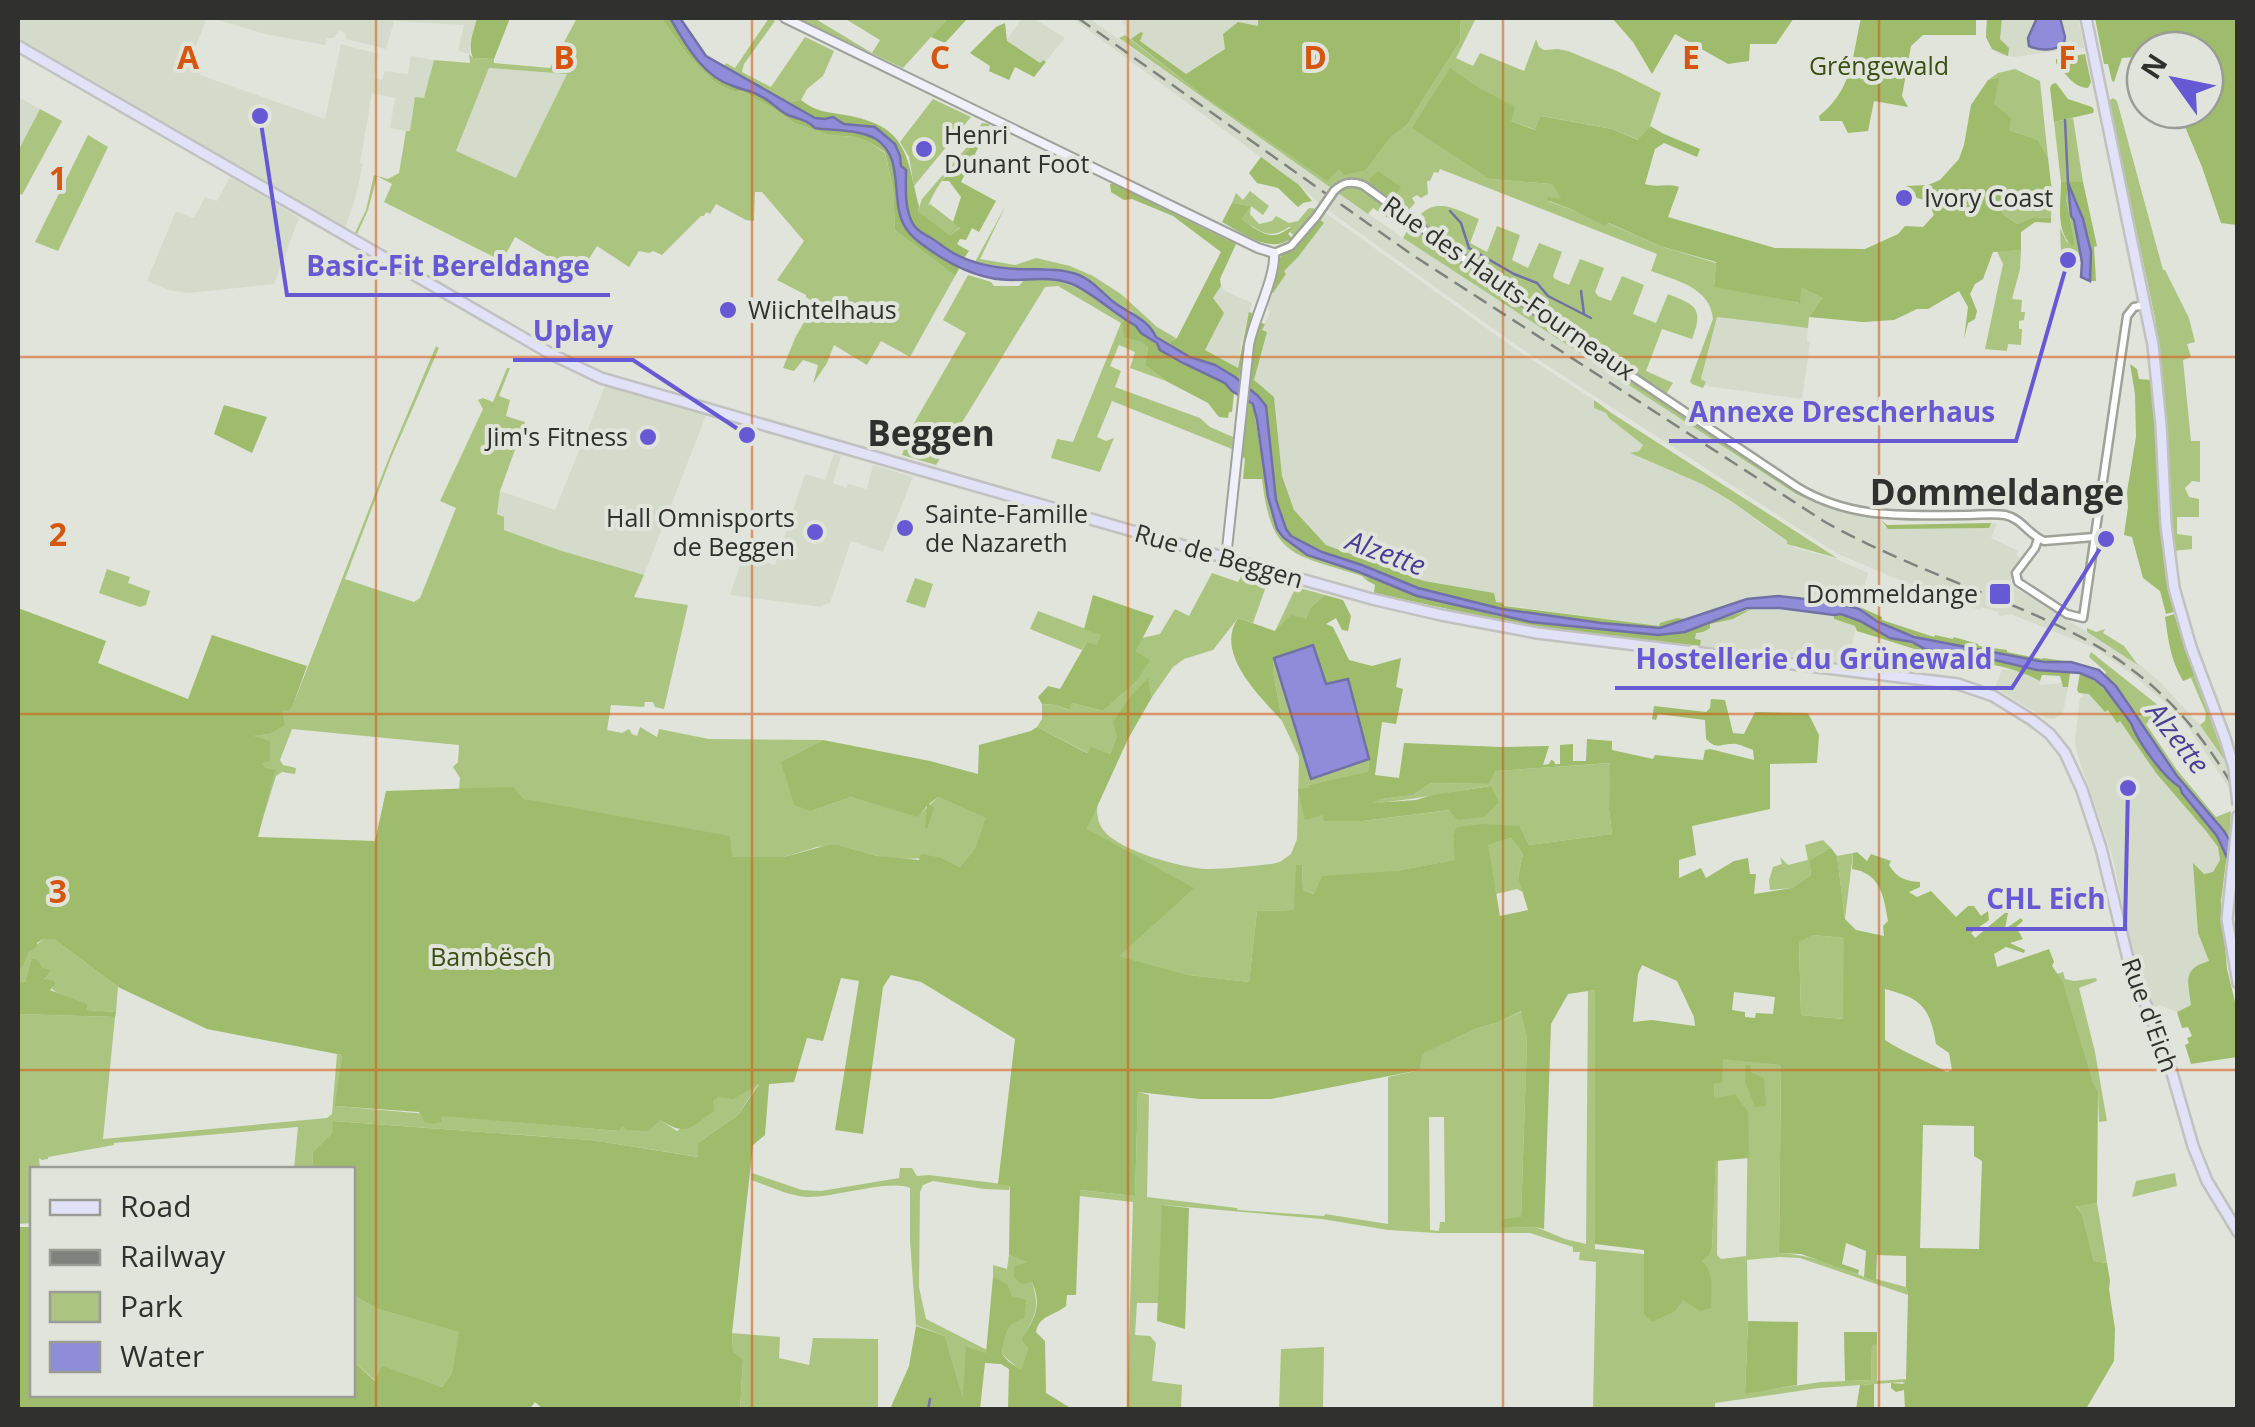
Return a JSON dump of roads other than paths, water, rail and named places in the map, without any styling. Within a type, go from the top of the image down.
[{"type":"main road","points":[[785,18],[1244,242],[1274,253],[1274,270],[1252,326],[1226,558]]},
{"type":"main road","points":[[2086,18],[2146,304],[2158,385],[2170,566],[2180,614],[2226,738],[2238,805]]},
{"type":"main road","name":"Rue de Beggen","points":[[18,46],[579,370],[1372,599],[1496,626],[1958,684],[1993,696],[2042,726],[2065,752],[2082,790]]},
{"type":"main road","name":"Rue d'Eich","points":[[2082,790],[2106,866],[2129,963],[2168,1059],[2204,1172],[2238,1232]]},
{"type":"main road","points":[[2238,816],[2228,902],[2228,938],[2238,982]]},
{"type":"street","name":"Rue des Hauts-Fourneaux","points":[[1274,253],[1291,246],[1334,191],[1355,182],[1542,315],[1810,494],[1872,514],[2010,516],[2038,539]]},
{"type":"street","points":[[2094,537],[2038,539],[2016,573],[2018,582],[2067,614],[2082,618],[2127,316],[2134,307],[2146,304]]},
{"type":"water","name":"Alzette","points":[[670,18],[680,18],[706,56],[815,118],[833,117],[844,124],[875,127],[895,144],[901,166],[906,170],[907,205],[913,224],[947,249],[991,266],[1079,275],[1143,321],[1156,337],[1190,357],[1215,365],[1258,396],[1266,406],[1276,500],[1291,536],[1322,552],[1418,588],[1502,609],[1660,628],[1747,599],[1778,596],[1859,609],[1914,637],[2099,670],[2116,686],[2177,776],[2224,831],[2237,854],[2237,879],[2217,836],[2152,758],[2104,687],[2080,673],[2037,670],[1925,649],[1890,638],[1841,614],[1780,608],[1747,608],[1685,632],[1658,635],[1531,622],[1417,596],[1307,555],[1277,529],[1253,404],[1225,383],[1160,350],[1136,326],[1072,284],[1049,279],[986,277],[929,249],[904,225],[894,168],[885,147],[869,136],[815,128],[758,95],[712,75]]},
{"type":"water","points":[[2037,18],[2060,18],[2064,44],[2047,50],[2029,46],[2028,38]]},
{"type":"water","points":[[2068,183],[2091,252],[2090,281],[2081,277],[2082,262]]},
{"type":"water","points":[[1313,645],[1326,684],[1348,679],[1369,759],[1311,779],[1274,658]]},
{"type":"waterway","points":[[2065,120],[2068,183]]},
{"type":"waterway","points":[[1450,211],[1461,223],[1469,248],[1537,283],[1548,296],[1591,318]]},
{"type":"waterway","points":[[1581,291],[1584,314]]},
{"type":"waterway","points":[[928,1410],[930,1399]]},
{"type":"railway","points":[[1078,18],[1411,254],[1825,522],[1889,554],[2053,623],[2120,661],[2180,713],[2238,795]]},
{"type":"place","name":"Basic-Fit Bereldange","points":[[260,116]]},
{"type":"place","name":"Henri Dunant Foot","points":[[924,149]]},
{"type":"place","name":"Ivory Coast","points":[[1904,198]]},
{"type":"place","name":"Annexe Drescherhaus","points":[[2068,260]]},
{"type":"place","name":"Wiichtelhaus","points":[[728,310]]},
{"type":"place","name":"Uplay","points":[[747,435]]},
{"type":"place","name":"Jim's Fitness","points":[[648,437]]},
{"type":"place","name":"Sainte-Famille de Nazareth","points":[[905,528]]},
{"type":"place","name":"Hall Omnisports de Beggen","points":[[815,532]]},
{"type":"place","name":"Hostellerie du Grünewald","points":[[2106,539]]},
{"type":"place","name":"Dommeldange","points":[[2000,594]]},
{"type":"place","name":"CHL Eich","points":[[2128,788]]},
{"type":"district","name":"Beggen","points":[[931,434]]},
{"type":"district","name":"Dommeldange","points":[[1997,493]]},
{"type":"park label","name":"Gréngewald","points":[[1879,66]]},
{"type":"park label","name":"Bambësch","points":[[491,957]]}]
